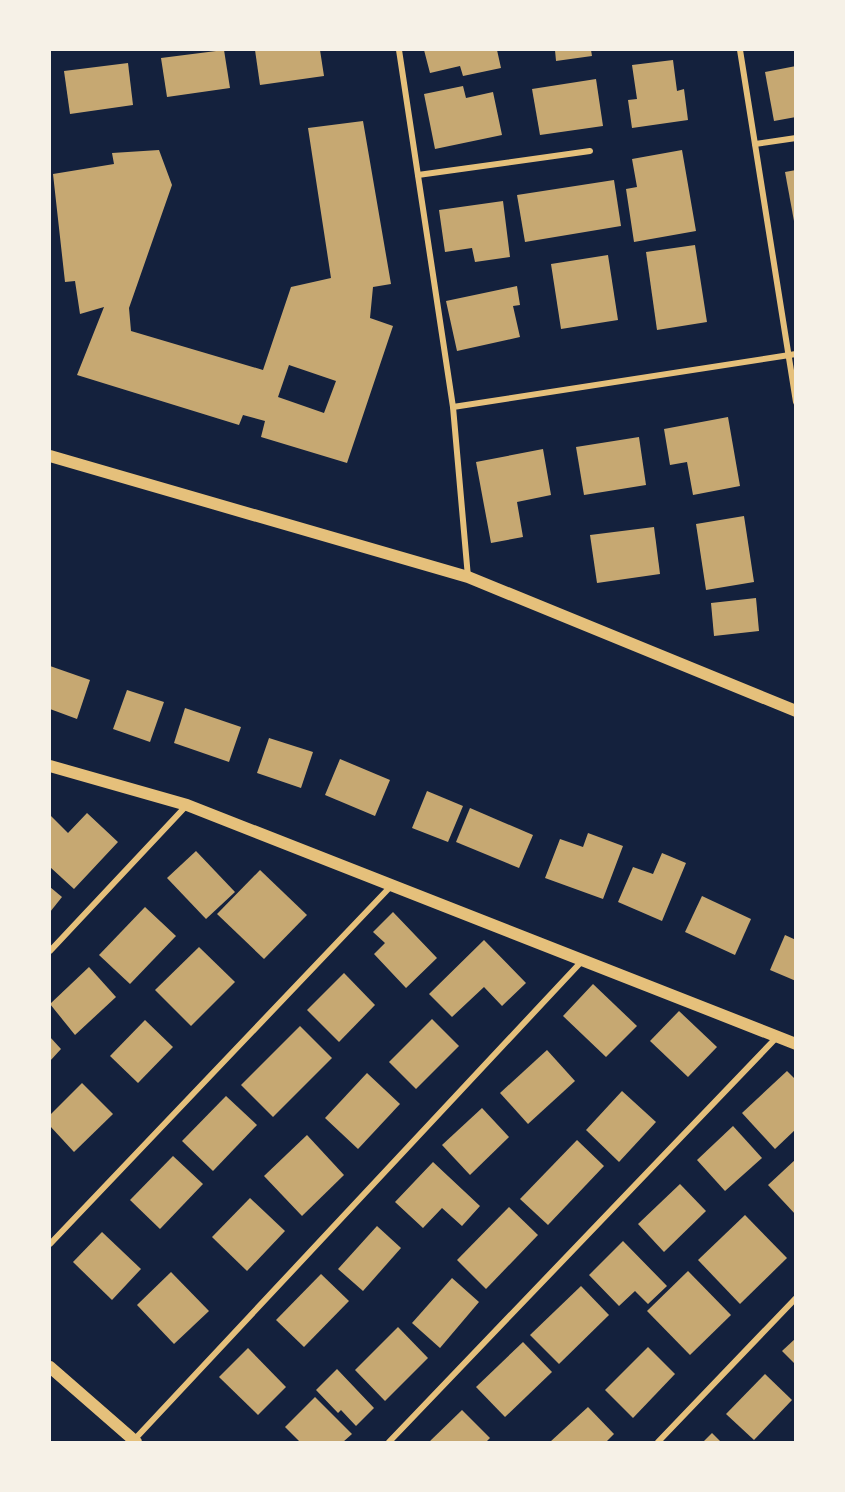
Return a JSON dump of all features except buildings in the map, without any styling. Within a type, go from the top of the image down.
[{"type":"main road","points":[[50,456],[468,577],[795,711]]},
{"type":"main road","points":[[50,766],[187,805],[795,1044]]},
{"type":"main road","points":[[50,1367],[135,1442]]},
{"type":"street","points":[[399,50],[453,407],[468,577]]},
{"type":"street","points":[[740,50],[792,354],[795,402]]},
{"type":"street","points":[[755,144],[795,138]]},
{"type":"street","points":[[418,175],[590,151]]},
{"type":"street","points":[[453,407],[792,354]]},
{"type":"street","points":[[50,951],[187,805]]},
{"type":"street","points":[[50,1245],[392,885]]},
{"type":"street","points":[[135,1442],[583,960]]},
{"type":"street","points":[[389,1443],[777,1037]]},
{"type":"street","points":[[657,1443],[795,1298]]}]
